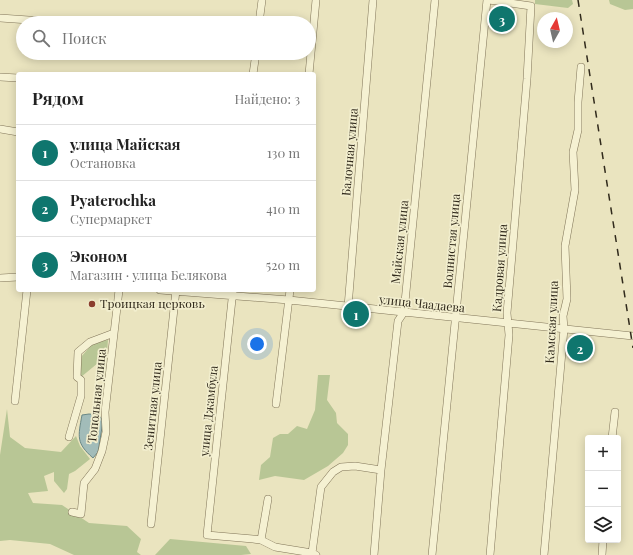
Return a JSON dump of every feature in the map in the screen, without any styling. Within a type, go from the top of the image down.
[{"type":"street","points":[[260,16],[262,0]]},
{"type":"street","points":[[314,16],[316,0]]},
{"type":"street","name":"Балочная улица","points":[[348,307],[373,0]]},
{"type":"street","name":"Майская улица","points":[[374,555],[381,470],[398,320],[404,312],[435,0]]},
{"type":"street","name":"Кадровая улица","points":[[488,0],[531,6],[527,79],[507,313],[509,335],[490,555]]},
{"type":"street","name":"Волнистая улица","points":[[432,555],[488,0]]},
{"type":"street","points":[[1,18],[16,19]]},
{"type":"street","points":[[253,72],[255,60]]},
{"type":"street","points":[[309,72],[310,60]]},
{"type":"street","name":"Камская улица","points":[[544,555],[564,329],[562,316],[567,298],[565,246],[576,190],[573,152],[578,130],[578,102],[582,67]]},
{"type":"street","points":[[0,77],[16,78]]},
{"type":"street","points":[[0,129],[16,132]]},
{"type":"street","points":[[0,278],[16,277]]},
{"type":"street","points":[[14,401],[27,292]]},
{"type":"street","name":"Топольная улица","points":[[72,512],[81,514],[84,483],[96,469],[102,451],[106,432],[105,412],[119,292]]},
{"type":"street","name":"Зенитная улица","points":[[151,524],[176,292]]},
{"type":"street","name":"улица Чаадаева","points":[[204,292],[233,293],[456,319],[633,336]]},
{"type":"street","points":[[276,404],[290,292]]},
{"type":"street","name":"улица Джамбула","points":[[233,293],[207,535],[261,540]]},
{"type":"street","points":[[69,438],[81,396],[81,380],[77,377],[78,352],[90,342],[114,333]]},
{"type":"street","points":[[612,435],[615,412]]},
{"type":"street","points":[[268,499],[261,540],[275,547],[314,554],[321,487],[333,472],[341,467],[355,466],[381,470]]},
{"type":"street","points":[[602,555],[603,543]]},
{"type":"green space","points":[[535,0],[572,0],[573,4],[568,8],[535,4]]},
{"type":"green space","points":[[609,0],[633,0],[633,9],[625,10],[610,4]]},
{"type":"green space","points":[[108,340],[105,376],[98,363],[81,377],[81,357],[94,342]]},
{"type":"green space","points":[[318,375],[330,375],[327,400],[336,413],[337,423],[348,434],[348,445],[343,453],[328,466],[304,480],[275,476],[259,480],[261,465],[270,457],[273,438],[280,434],[288,434],[297,426],[307,429],[315,410]]},
{"type":"green space","points":[[7,409],[10,437],[25,448],[61,452],[76,436],[80,446],[90,459],[69,474],[67,489],[64,493],[54,481],[54,472],[44,476],[48,491],[28,493],[33,503],[62,505],[89,523],[127,526],[141,539],[137,552],[141,555],[74,555],[50,544],[10,540],[0,541],[0,455]]},
{"type":"green space","points":[[170,539],[246,546],[251,554],[155,555]]},
{"type":"water","points":[[82,415],[99,415],[103,421],[98,452],[93,458],[87,453],[81,444],[79,434]]},
{"type":"railway","points":[[578,0],[633,348]]},
{"type":"place","name":"Эконом","points":[[502,19]]},
{"type":"place","name":"Троицкая церковь","points":[[92,304]]},
{"type":"place","name":"улица Майская","points":[[356,314]]},
{"type":"place","name":"Pyaterochka","points":[[580,348]]}]
